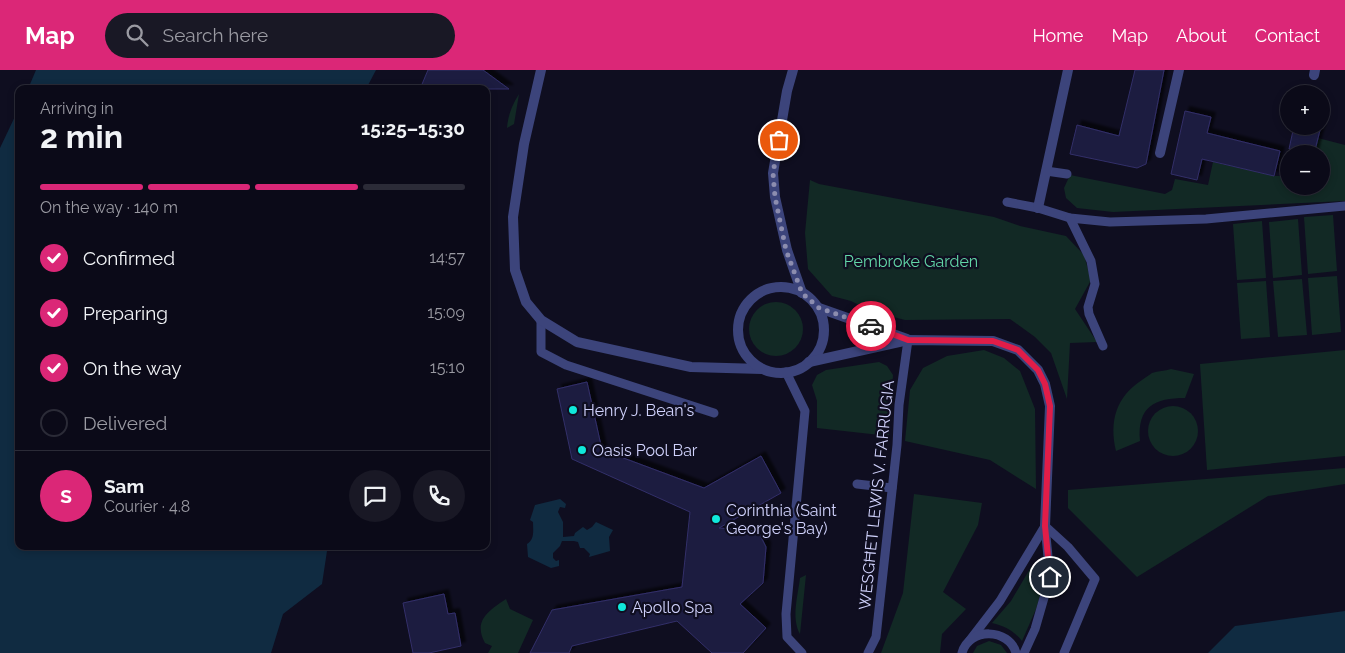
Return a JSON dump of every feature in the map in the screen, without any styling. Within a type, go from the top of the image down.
[{"type":"street","points":[[541,70],[524,144],[513,217],[515,270],[526,302],[541,320],[577,342],[608,350],[691,367],[762,369],[773,372],[786,372],[798,369],[809,362],[818,351],[822,338],[823,324],[819,308]]},
{"type":"street","points":[[793,70],[787,91],[773,173],[775,197],[786,250],[802,293]]},
{"type":"street","points":[[1038,208],[1068,70]]},
{"type":"street","points":[[1160,152],[1179,70]]},
{"type":"street","points":[[762,369],[750,360],[741,348],[738,334],[739,319],[743,308],[750,299],[762,291],[775,287],[789,288],[802,293],[819,308],[908,340]]},
{"type":"street","points":[[809,362],[908,340],[993,341],[1018,350],[1038,370],[1045,384],[1050,406],[1045,526]]},
{"type":"lane","points":[[1046,171],[1067,174]]},
{"type":"lane","points":[[1007,202],[1038,208],[1070,218],[1110,222],[1206,219],[1345,206]]},
{"type":"lane","points":[[1070,218],[1091,261],[1094,284],[1088,307],[1089,314],[1103,346]]},
{"type":"lane","points":[[541,320],[541,352],[566,365],[714,413]]},
{"type":"lane","name":"WESGĦET LEWIS V. FARRUGIA","points":[[868,653],[876,638],[897,445],[899,405],[908,340]]},
{"type":"lane","points":[[786,372],[805,411],[786,614],[788,637],[802,653]]},
{"type":"lane","points":[[857,484],[892,488]]},
{"type":"lane","points":[[962,653],[1000,601],[1045,526]]},
{"type":"lane","points":[[1024,653],[1036,629],[1050,577],[1045,526]]},
{"type":"lane","points":[[1045,526],[1068,546],[1095,579],[1064,653]]},
{"type":"lane","points":[[970,640],[979,635],[990,633],[1000,635],[1008,641],[1016,653]]},
{"type":"green space","points":[[519,94],[514,124],[507,128],[511,110]]},
{"type":"green space","points":[[1318,138],[1345,145],[1345,201],[1113,212],[1077,208],[1066,198],[1064,188],[1070,175],[1165,194],[1172,190],[1175,179],[1208,185],[1213,162],[1280,176],[1280,195],[1330,195],[1330,145],[1316,145]]},
{"type":"green space","name":"Pembroke Garden","points":[[810,180],[819,184],[994,217],[1020,226],[1066,236],[1084,255],[1091,280],[1075,309],[1097,342],[1070,343],[1067,399],[1051,353],[1035,337],[1010,319],[905,320],[871,311],[851,301],[832,296],[808,269],[805,233]]},
{"type":"green space","points":[[1333,215],[1337,271],[1308,274],[1304,217]]},
{"type":"green space","points":[[1298,219],[1302,275],[1273,278],[1269,222]]},
{"type":"green space","points":[[1262,221],[1266,278],[1237,280],[1233,224]]},
{"type":"green space","points":[[1337,276],[1341,332],[1312,335],[1308,278]]},
{"type":"green space","points":[[1302,279],[1307,335],[1278,337],[1273,281]]},
{"type":"green space","points":[[1266,281],[1270,337],[1241,339],[1237,283]]},
{"type":"green space","points":[[776,302],[786,304],[795,310],[801,319],[803,329],[801,339],[795,348],[786,354],[776,356],[766,354],[757,348],[751,339],[749,329],[751,319],[757,310],[766,304]]},
{"type":"green space","points":[[984,350],[1004,358],[1020,371],[1035,409],[1036,489],[990,460],[905,441],[910,390],[923,368],[947,356]]},
{"type":"green space","points":[[1345,350],[1345,456],[1207,470],[1200,364]]},
{"type":"green space","points":[[879,362],[887,366],[893,375],[889,436],[817,428],[817,401],[812,385],[817,375],[826,370]]},
{"type":"green space","points":[[1171,369],[1194,374],[1185,398],[1165,400],[1150,406],[1142,420],[1140,441],[1116,451],[1113,430],[1114,420],[1126,394],[1152,373]]},
{"type":"green space","points":[[1173,406],[1182,408],[1193,417],[1198,431],[1196,440],[1187,451],[1173,456],[1164,454],[1153,445],[1148,431],[1150,422],[1159,411]]},
{"type":"green space","points":[[1345,468],[1345,484],[1268,496],[1137,577],[1068,508],[1068,490]]},
{"type":"green space","points":[[914,494],[982,503],[978,525],[943,592],[966,609],[942,634],[940,653],[881,653],[903,593]]},
{"type":"green space","points":[[1038,563],[1045,566],[1047,573],[1036,609],[1022,641],[1009,629],[992,623],[1011,601],[1031,567]]},
{"type":"green space","points":[[806,575],[800,634],[796,621],[796,606],[800,578]]},
{"type":"green space","points":[[506,599],[510,609],[533,620],[518,653],[488,653],[492,646],[485,643],[482,635],[481,629],[484,617]]},
{"type":"green space","points":[[989,641],[1001,645],[1007,653],[973,653],[977,646]]},
{"type":"water","points":[[36,70],[376,70],[368,85],[30,85]]},
{"type":"water","points":[[15,116],[15,550],[325,550],[327,551],[322,584],[283,614],[271,653],[0,653],[0,148]]},
{"type":"water","points":[[560,499],[566,504],[565,508],[560,507],[558,512],[563,522],[563,537],[574,536],[583,527],[587,530],[596,522],[613,530],[609,537],[610,551],[589,557],[590,554],[584,548],[580,548],[578,542],[562,541],[553,553],[553,558],[556,561],[559,560],[559,566],[551,568],[528,557],[527,544],[531,540],[533,531],[533,522],[530,520],[535,505]]},
{"type":"water","points":[[1345,611],[1345,653],[1208,653],[1235,626]]},
{"type":"building","points":[[428,70],[483,70],[509,89],[490,89],[490,85],[422,85]]},
{"type":"building","points":[[1135,70],[1164,70],[1146,164],[1137,168],[1070,154],[1077,125],[1119,136]]},
{"type":"building","points":[[1185,111],[1211,117],[1207,133],[1280,151],[1274,176],[1202,159],[1197,180],[1171,174]]},
{"type":"building","points":[[1292,135],[1319,135],[1316,145],[1290,145]]},
{"type":"building","name":"Corinthia (Saint George's Bay)","points":[[587,382],[602,450],[704,488],[761,456],[781,493],[719,528],[758,531],[766,547],[763,583],[740,604],[766,628],[743,653],[712,653],[677,621],[572,646],[569,653],[530,653],[552,610],[682,587],[690,512],[572,459],[557,389]]},
{"type":"building","points":[[444,594],[448,614],[455,613],[461,646],[429,653],[413,653],[403,603]]},
{"type":"way so far","points":[[779,140],[773,173],[775,197],[786,250],[802,293],[819,308],[871,326]]},
{"type":"place","name":"Henry J. Bean's","points":[[573,410]]},
{"type":"place","name":"Oasis Pool Bar","points":[[582,450]]},
{"type":"place","name":"Corinthia (Saint George's Bay)","points":[[716,519]]},
{"type":"place","name":"Apollo Spa","points":[[622,607]]},
{"type":"route","points":[[871,326],[908,340],[993,341],[1006,344],[1018,350],[1038,370],[1045,384],[1050,406],[1045,526],[1050,577]]}]
